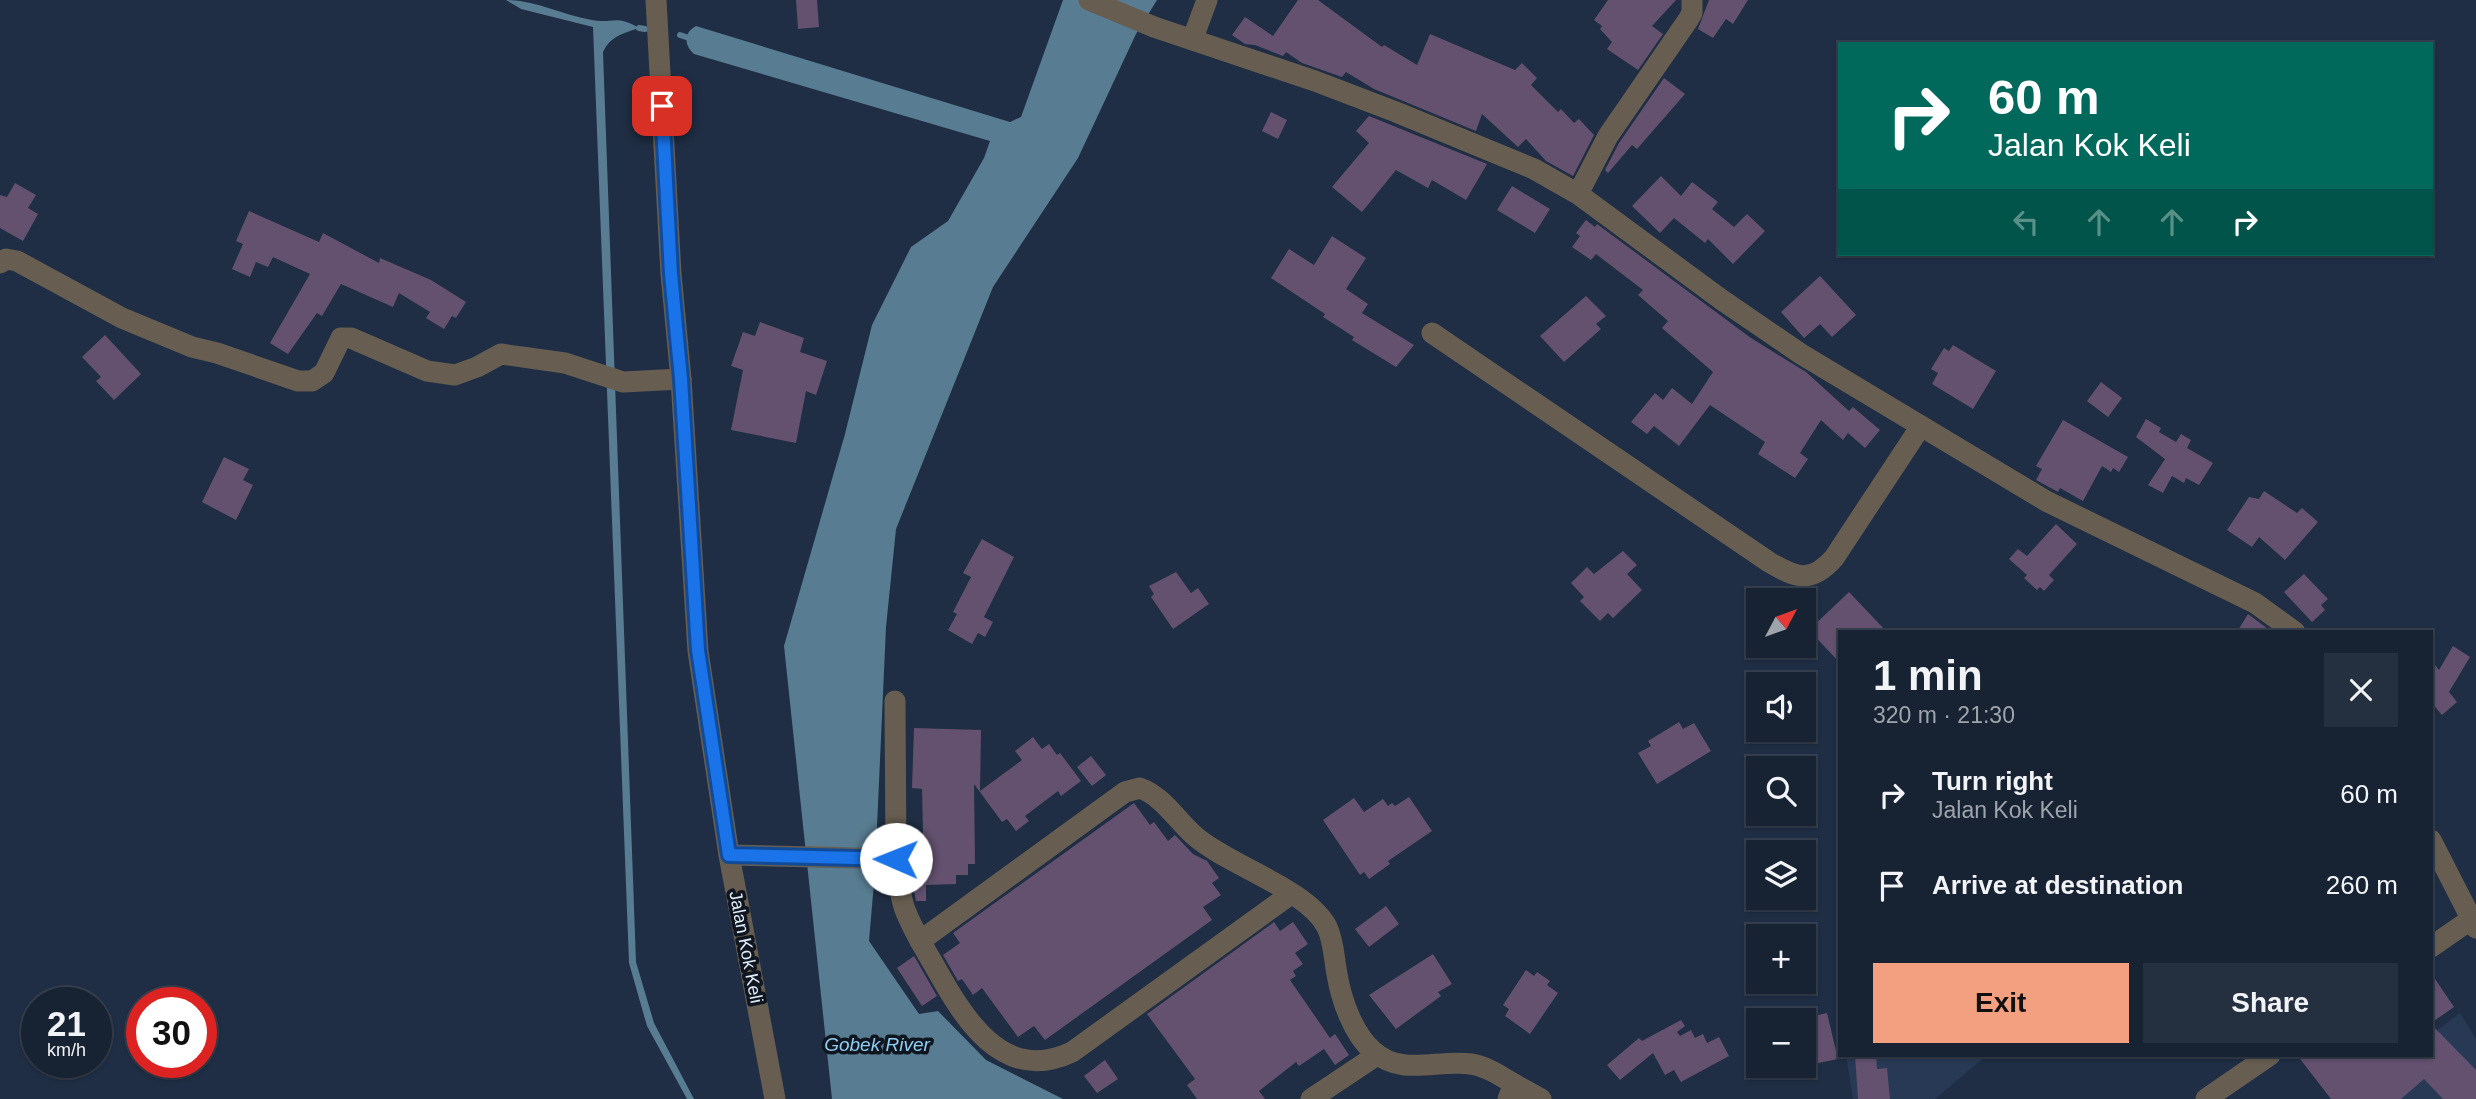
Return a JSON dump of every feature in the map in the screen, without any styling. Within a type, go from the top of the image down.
[{"type":"street","name":"Jalan Kok Keli","points":[[656,0],[671,274],[681,379],[698,650],[729,855],[775,1099]]},
{"type":"street","points":[[1089,0],[1154,27],[1315,81],[1522,163],[1578,194],[1765,330],[2046,502],[2255,603],[2292,630]]},
{"type":"street","points":[[1193,38],[1207,0]]},
{"type":"street","points":[[1578,194],[1608,136],[1688,20],[1692,13],[1692,0]]},
{"type":"street","points":[[0,263],[6,259],[17,261],[122,318],[191,347],[217,353],[298,381],[312,381],[324,373],[341,338],[359,341],[427,371],[455,374],[477,367],[501,354],[544,359],[623,382],[681,379]]},
{"type":"street","points":[[1432,333],[1769,562],[1797,576],[1818,573],[1834,558],[1921,426]]},
{"type":"street","points":[[895,701],[886,859],[920,941],[961,1009],[986,1041],[1010,1055],[1041,1062],[1072,1052],[1291,894]]},
{"type":"street","points":[[920,941],[1132,789],[1148,791],[1207,846],[1291,894],[1313,910],[1327,928],[1345,1005],[1364,1041],[1377,1055],[1394,1063],[1419,1066],[1476,1065],[1511,1091],[1541,1099]]},
{"type":"street","points":[[2433,844],[2475,921],[2433,946]]},
{"type":"street","points":[[729,855],[886,859]]},
{"type":"street","points":[[1311,1099],[1377,1055]]},
{"type":"street","points":[[2206,1099],[2267,1057]]},
{"type":"shaded area","points":[[2460,1013],[2476,1039],[2476,1099],[2344,1099],[2427,1057],[2433,1057],[2433,1033]]},
{"type":"shaded area","points":[[1846,1057],[1985,1057],[1935,1099],[1853,1099]]},
{"type":"water","points":[[506,0],[528,2],[592,20],[625,21],[639,28],[613,39],[603,52],[636,962],[654,1023],[694,1099],[687,1099],[647,1026],[629,963],[593,27],[521,9]]},
{"type":"water","name":"Gobek River","points":[[1063,0],[1157,0],[1136,34],[1078,158],[993,287],[896,529],[886,627],[875,871],[869,941],[919,1014],[938,1011],[986,1060],[1063,1099],[832,1099],[784,646],[845,434],[872,325],[911,247],[948,221],[984,158],[990,141],[694,54],[686,39],[696,26],[1010,122],[1021,117]]},
{"type":"building","points":[[796,0],[817,0],[819,27],[798,29]]},
{"type":"building","points":[[1298,0],[1318,0],[1382,47],[1384,45],[1417,65],[1430,34],[1515,70],[1522,63],[1537,78],[1531,85],[1558,112],[1561,109],[1574,123],[1579,119],[1594,135],[1573,176],[1546,161],[1526,139],[1518,147],[1482,114],[1476,131],[1374,89],[1346,72],[1342,77],[1302,63],[1286,52],[1283,56],[1245,44],[1232,35],[1245,17],[1273,36]]},
{"type":"building","points":[[1608,0],[1676,0],[1652,26],[1663,34],[1638,70],[1607,49],[1612,42],[1600,29],[1602,26],[1594,20]]},
{"type":"building","points":[[1709,0],[1748,0],[1733,24],[1726,19],[1713,38],[1698,29]]},
{"type":"building","points":[[1664,78],[1685,94],[1637,149],[1632,145],[1608,173],[1605,170],[1619,143]]},
{"type":"building","points":[[1271,112],[1287,120],[1278,139],[1262,131]]},
{"type":"building","points":[[1369,116],[1487,164],[1466,200],[1432,180],[1428,188],[1396,170],[1362,212],[1332,187],[1369,143],[1356,131]]},
{"type":"building","points":[[1661,176],[1681,196],[1692,182],[1718,202],[1712,209],[1734,227],[1747,214],[1765,231],[1733,264],[1708,239],[1705,243],[1674,218],[1660,233],[1632,206]]},
{"type":"building","points":[[15,183],[36,195],[28,208],[38,214],[23,241],[0,228],[0,195],[7,197]]},
{"type":"building","points":[[1512,186],[1550,209],[1535,233],[1497,210]]},
{"type":"building","points":[[249,211],[319,242],[323,233],[379,263],[380,258],[431,280],[466,302],[456,318],[452,316],[444,329],[426,318],[430,312],[399,293],[393,307],[341,284],[322,316],[317,313],[288,354],[270,343],[310,274],[273,257],[268,267],[256,262],[250,277],[232,269],[243,244],[236,241]]},
{"type":"building","points":[[1586,220],[1595,227],[1597,224],[1751,338],[1806,372],[1849,411],[1853,407],[1880,430],[1865,448],[1848,433],[1843,440],[1821,420],[1800,453],[1808,459],[1795,478],[1758,454],[1765,442],[1710,405],[1679,446],[1654,426],[1647,434],[1631,422],[1655,393],[1663,400],[1672,388],[1692,404],[1713,372],[1662,328],[1668,321],[1638,295],[1643,290],[1596,254],[1591,260],[1572,247],[1580,236],[1576,233]]},
{"type":"building","points":[[1332,236],[1366,258],[1346,289],[1368,304],[1362,313],[1414,345],[1396,367],[1352,340],[1354,337],[1323,317],[1325,314],[1271,278],[1289,249],[1314,265]]},
{"type":"building","points":[[1820,276],[1856,315],[1832,337],[1820,324],[1804,338],[1781,312]]},
{"type":"building","points":[[1586,296],[1606,316],[1596,324],[1601,329],[1564,362],[1540,336]]},
{"type":"building","points":[[760,322],[804,338],[800,352],[827,361],[816,395],[806,391],[796,443],[731,430],[743,370],[731,366],[743,332],[755,336]]},
{"type":"building","points":[[105,335],[141,374],[114,400],[96,381],[101,377],[82,357]]},
{"type":"building","points":[[1953,345],[1996,371],[1973,409],[1932,384],[1938,373],[1931,369],[1944,348],[1949,351]]},
{"type":"building","points":[[2101,382],[2122,398],[2108,417],[2087,401]]},
{"type":"building","points":[[2146,419],[2161,428],[2159,432],[2176,442],[2181,434],[2191,440],[2187,448],[2213,463],[2199,485],[2186,478],[2184,483],[2172,476],[2163,493],[2148,485],[2165,459],[2136,437]]},
{"type":"building","points":[[2063,420],[2128,457],[2119,472],[2113,468],[2111,472],[2102,466],[2083,501],[2060,488],[2058,492],[2036,480],[2042,469],[2036,466]]},
{"type":"building","points":[[224,457],[249,469],[243,480],[253,485],[236,520],[202,502]]},
{"type":"building","points":[[2264,491],[2297,513],[2302,508],[2318,522],[2285,560],[2259,537],[2252,547],[2227,530],[2249,497],[2259,499]]},
{"type":"building","points":[[2056,524],[2077,544],[2049,575],[2054,580],[2044,591],[2040,587],[2037,590],[2024,578],[2027,575],[2009,559],[2018,549],[2027,556]]},
{"type":"building","points":[[982,539],[1014,557],[984,617],[993,622],[985,637],[978,633],[972,644],[948,630],[957,614],[953,612],[971,577],[963,573]]},
{"type":"building","points":[[1623,551],[1637,565],[1627,574],[1642,590],[1613,618],[1608,613],[1600,621],[1580,601],[1584,597],[1571,583],[1587,567],[1594,574]]},
{"type":"building","points":[[1176,572],[1191,593],[1198,588],[1209,604],[1173,629],[1151,597],[1154,594],[1149,586]]},
{"type":"building","points":[[2304,574],[2328,599],[2321,605],[2325,610],[2312,622],[2284,592]]},
{"type":"building","points":[[1849,592],[1885,630],[1838,630],[1838,661],[1816,637],[1816,623]]},
{"type":"building","points":[[2248,614],[2269,630],[2238,630]]},
{"type":"building","points":[[2453,646],[2470,657],[2449,692],[2457,702],[2442,715],[2433,704],[2433,662],[2439,670]]},
{"type":"building","points":[[1679,722],[1683,729],[1694,723],[1711,751],[1657,784],[1638,753],[1651,746],[1648,741]]},
{"type":"building","points":[[914,728],[981,730],[980,791],[1022,760],[1015,751],[1033,737],[1042,749],[1049,744],[1057,755],[1060,753],[1081,781],[1061,796],[1058,791],[1025,816],[1029,821],[1016,831],[1007,819],[1002,822],[974,784],[975,864],[968,864],[968,875],[956,875],[956,884],[926,885],[926,901],[916,901],[911,876],[924,876],[922,789],[912,788]]},
{"type":"building","points":[[1091,756],[1106,775],[1092,786],[1077,767]]},
{"type":"building","points":[[1409,797],[1432,831],[1388,861],[1390,864],[1369,879],[1364,872],[1360,875],[1323,820],[1354,798],[1364,812],[1383,799],[1388,806],[1392,803],[1395,806]]},
{"type":"building","points":[[1134,803],[1150,825],[1154,822],[1168,841],[1175,835],[1193,854],[1207,861],[1219,878],[1212,883],[1221,895],[1203,907],[1212,920],[1045,1040],[1034,1026],[1018,1037],[982,988],[973,995],[962,979],[958,981],[943,955],[960,943],[953,933]]},
{"type":"building","points":[[1386,906],[1399,924],[1369,947],[1355,929]]},
{"type":"building","points":[[1274,922],[1280,931],[1293,922],[1308,944],[1295,953],[1303,964],[1293,971],[1296,976],[1290,980],[1330,1038],[1335,1034],[1349,1055],[1335,1065],[1324,1049],[1299,1066],[1296,1062],[1259,1091],[1265,1099],[1197,1099],[1187,1085],[1195,1079],[1147,1014]]},
{"type":"building","points":[[1433,954],[1452,984],[1438,992],[1441,996],[1396,1029],[1369,995]]},
{"type":"building","points":[[914,956],[937,996],[922,1006],[897,968]]},
{"type":"building","points":[[1526,970],[1534,976],[1537,972],[1550,981],[1547,985],[1558,993],[1530,1034],[1505,1016],[1509,1009],[1503,1005]]},
{"type":"building","points":[[2433,976],[2454,1007],[2433,1022]]},
{"type":"building","points":[[1827,1013],[1838,1059],[1816,1064],[1816,1015]]},
{"type":"building","points":[[1681,1020],[1685,1026],[1677,1032],[1680,1036],[1691,1030],[1695,1038],[1703,1034],[1707,1043],[1719,1037],[1729,1056],[1681,1082],[1674,1070],[1665,1075],[1653,1053],[1620,1080],[1607,1065],[1639,1038],[1642,1041]]},
{"type":"building","points":[[2433,1026],[2476,1070],[2476,1099],[2443,1099],[2424,1079],[2401,1099],[2331,1099],[2299,1057],[2433,1057]]},
{"type":"building","points":[[1855,1057],[1876,1057],[1877,1069],[1887,1068],[1890,1099],[1858,1099]]},
{"type":"building","points":[[1105,1060],[1118,1079],[1097,1093],[1084,1076]]},
{"type":"waterway","points":[[639,28],[645,29]]},
{"type":"waterway","points":[[680,35],[686,37]]},
{"type":"route","points":[[662,106],[671,274],[681,379],[698,650],[729,855],[896,859]]}]
